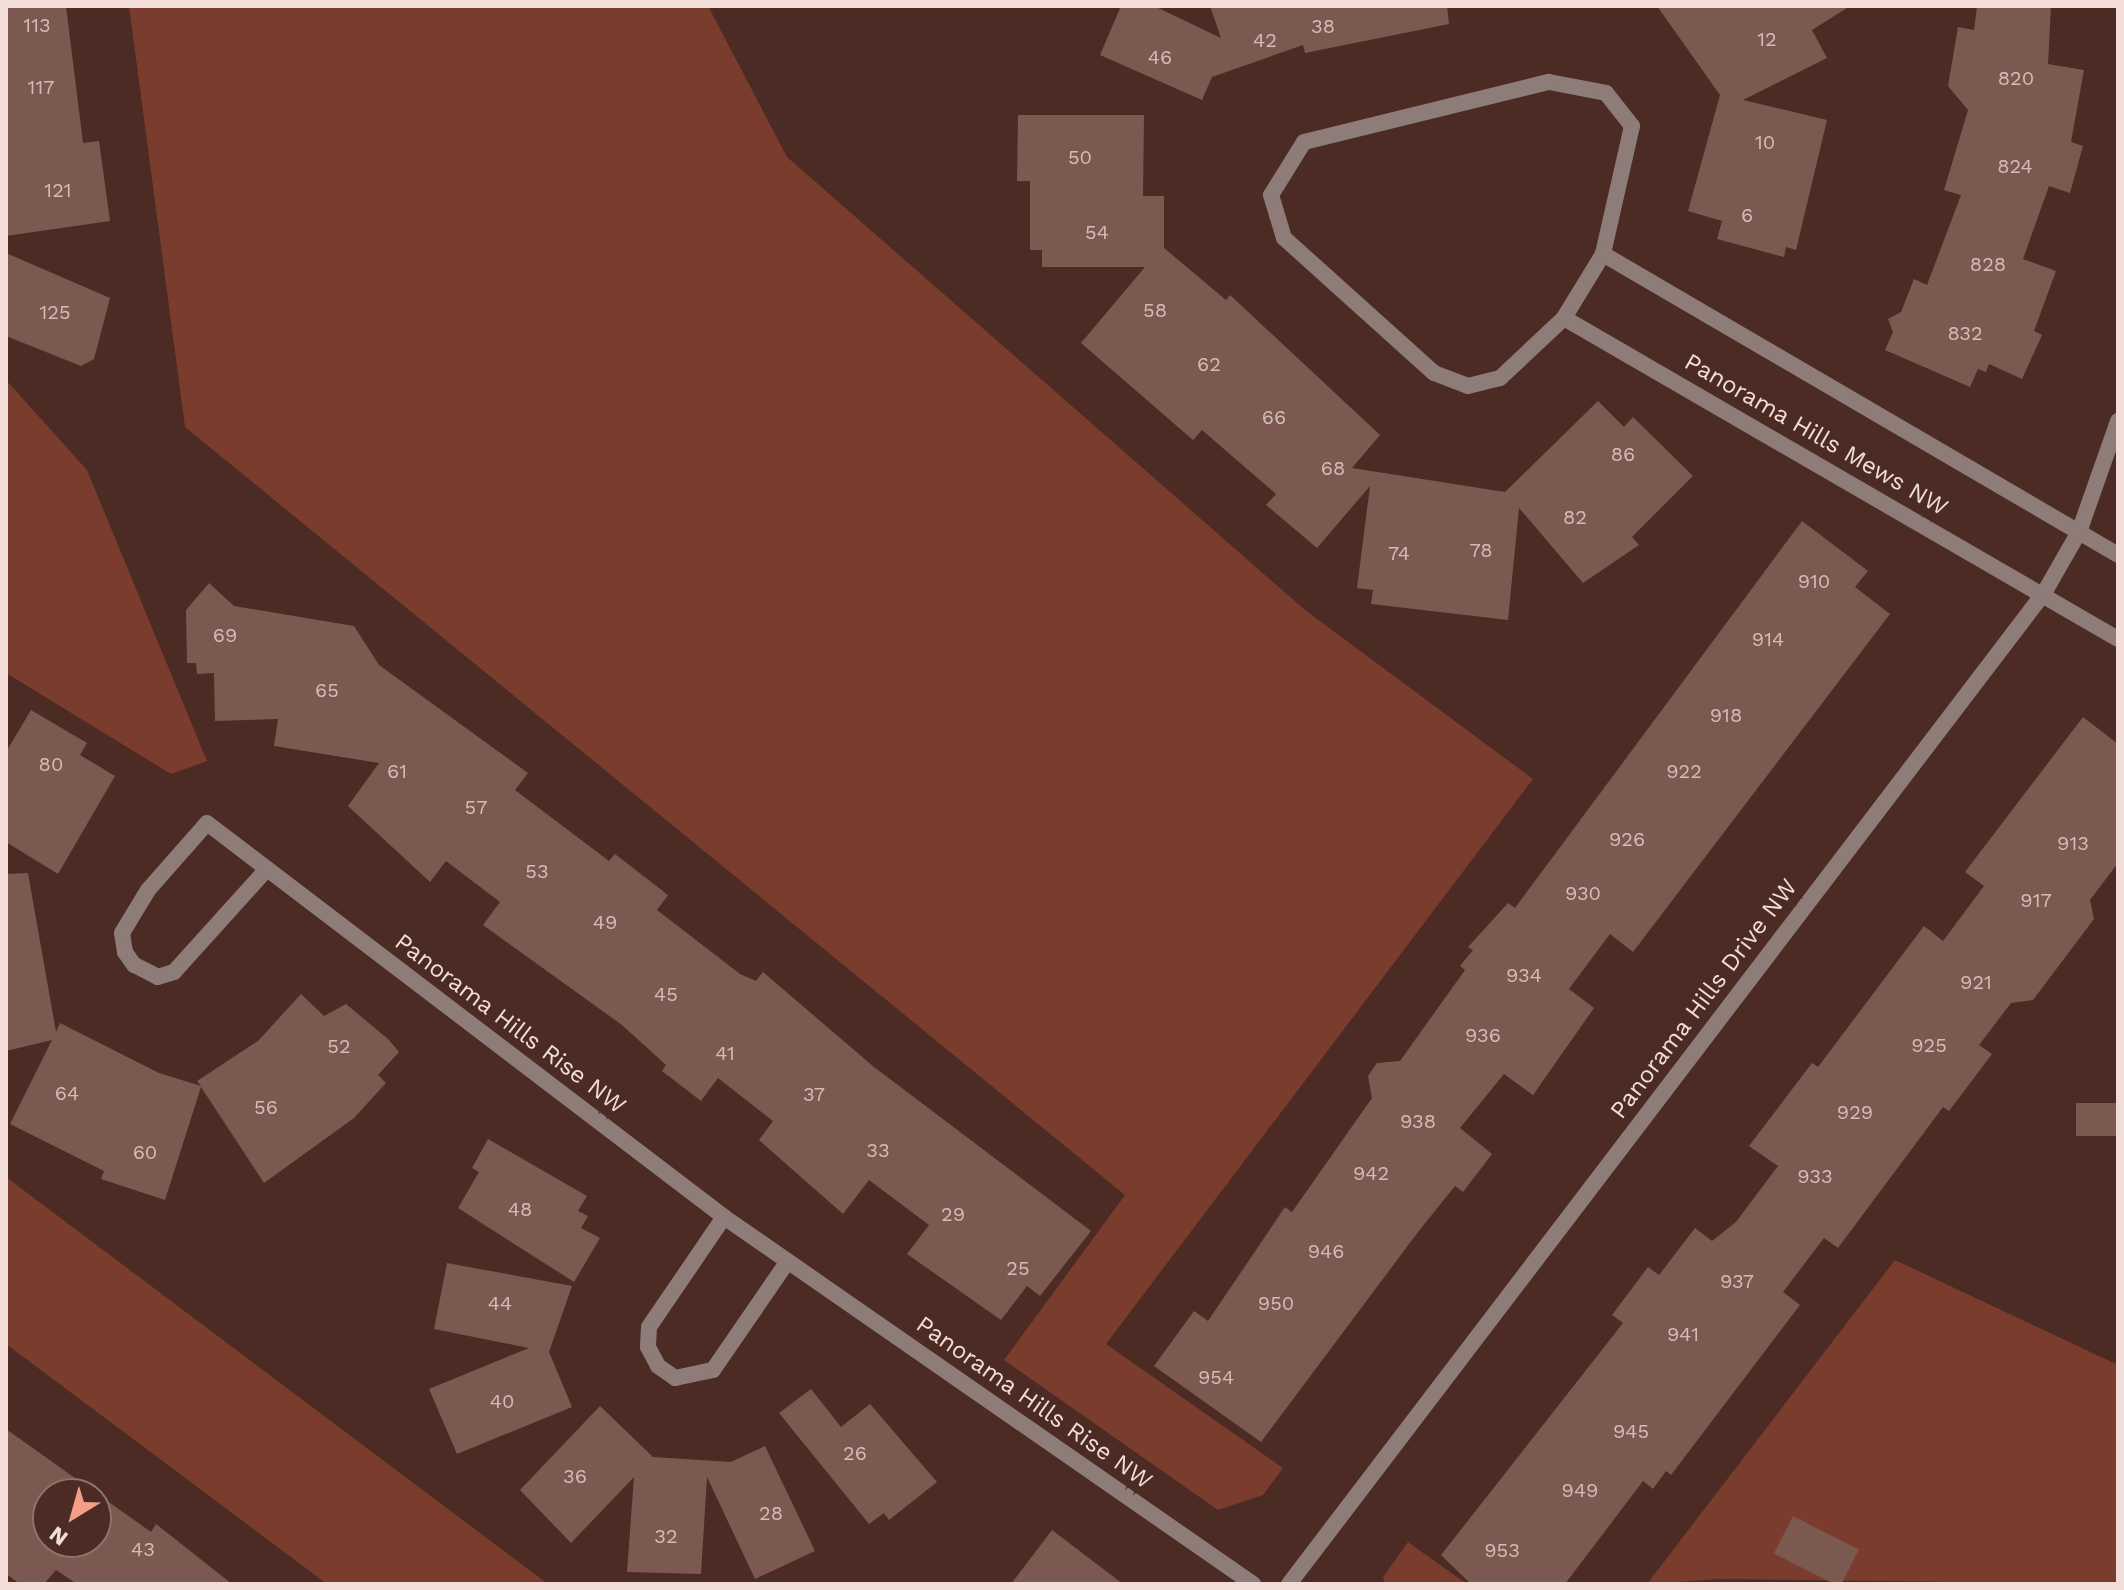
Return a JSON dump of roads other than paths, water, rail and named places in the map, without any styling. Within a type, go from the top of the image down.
[{"type":"street","points":[[1549,82],[1606,93],[1632,126],[1603,254],[1564,318],[1500,378],[1468,386],[1434,373],[1284,238],[1271,195],[1304,142],[1549,82]]},
{"type":"street","name":"Panorama Hills Mews NW","points":[[1603,254],[2118,555]]},
{"type":"street","name":"Panorama Hills Mews NW","points":[[1564,318],[2044,593],[2118,639]]},
{"type":"street","name":"Panorama Hills Drive NW","points":[[1289,1584],[2044,593],[2079,532],[2118,421]]},
{"type":"street","name":"Panorama Hills Rise NW","points":[[267,869],[174,972],[158,977],[125,952],[122,933],[148,890],[207,823],[724,1217],[1253,1584]]},
{"type":"street","points":[[724,1217],[649,1327],[648,1347],[658,1366],[675,1378],[713,1370],[788,1261]]}]
